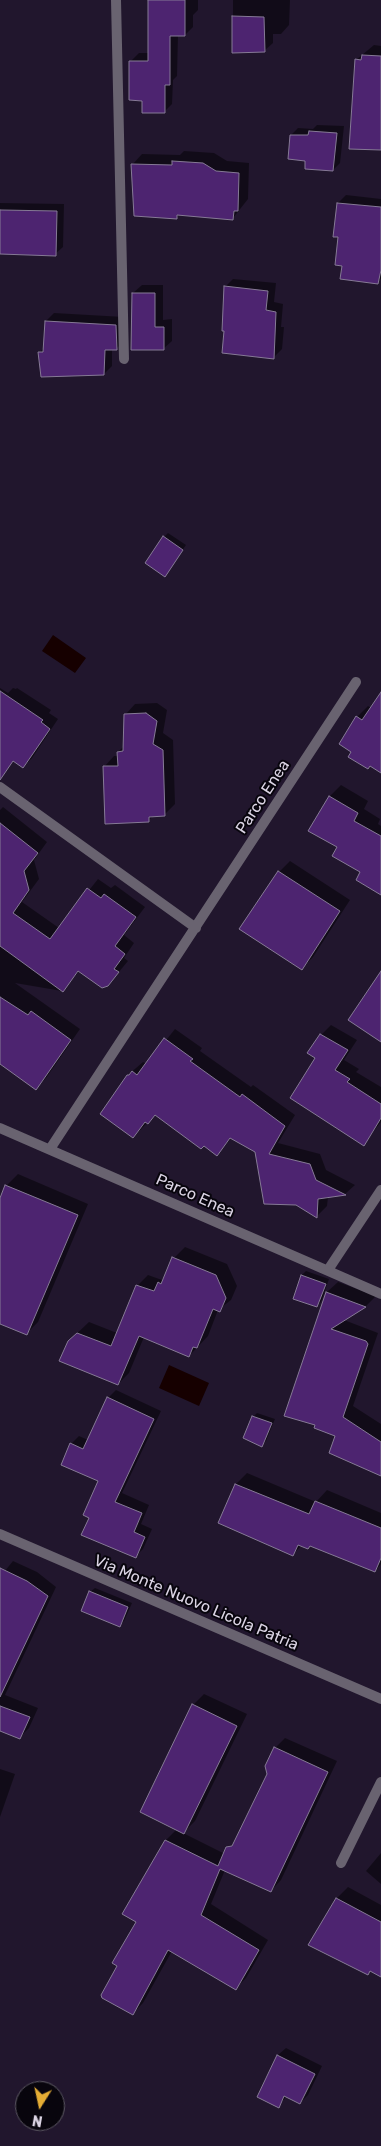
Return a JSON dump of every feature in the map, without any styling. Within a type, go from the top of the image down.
[{"type":"street","points":[[116,0],[124,359]]},
{"type":"street","name":"Parco Enea","points":[[50,1149],[356,682]]},
{"type":"street","points":[[0,787],[196,928]]},
{"type":"street","name":"Parco Enea","points":[[0,1128],[381,1294]]},
{"type":"street","points":[[328,1270],[381,1190]]},
{"type":"street","name":"Via Monte Nuovo Licola Patria","points":[[0,1534],[381,1700]]},
{"type":"street","points":[[340,1863],[381,1782]]},
{"type":"shaded area","points":[[53,635],[86,658],[75,673],[42,651]]},
{"type":"shaded area","points":[[169,1365],[209,1383],[199,1406],[159,1388]]},
{"type":"building","points":[[148,0],[185,0],[185,36],[170,36],[170,85],[165,85],[165,113],[142,113],[142,101],[129,100],[129,61],[148,61]]},
{"type":"building","points":[[232,16],[264,17],[265,52],[232,53]]},
{"type":"building","points":[[362,55],[381,56],[381,150],[349,149],[355,59],[361,60]]},
{"type":"building","points":[[309,131],[337,133],[333,171],[305,169],[305,161],[288,159],[290,135],[308,135]]},
{"type":"building","points":[[172,161],[203,163],[216,171],[239,173],[238,211],[234,211],[233,220],[177,215],[177,219],[134,216],[131,164],[172,165]]},
{"type":"building","points":[[337,203],[381,207],[381,270],[378,284],[340,279],[342,266],[335,265],[338,237],[333,237]]},
{"type":"building","points":[[0,210],[57,211],[56,256],[0,254]]},
{"type":"building","points":[[224,286],[268,291],[266,310],[276,312],[274,359],[222,353]]},
{"type":"building","points":[[132,293],[155,293],[155,327],[164,327],[164,350],[131,350]]},
{"type":"building","points":[[45,321],[116,325],[117,350],[105,350],[104,375],[41,377],[38,352],[43,352]]},
{"type":"building","points":[[163,536],[183,550],[165,577],[145,563]]},
{"type":"building","points":[[0,691],[43,720],[41,722],[50,729],[23,768],[13,761],[0,780]]},
{"type":"building","points":[[381,692],[381,773],[370,766],[368,769],[348,757],[351,752],[339,744],[356,716],[362,720]]},
{"type":"building","points":[[146,713],[157,721],[153,744],[163,750],[165,816],[149,817],[149,822],[105,824],[103,766],[118,766],[117,752],[123,751],[124,714]]},
{"type":"building","points":[[329,796],[358,813],[354,821],[381,836],[381,895],[356,880],[360,872],[332,856],[337,847],[308,831]]},
{"type":"building","points":[[0,823],[38,853],[24,871],[29,890],[13,913],[50,939],[87,888],[101,898],[104,894],[136,917],[115,946],[125,954],[114,969],[119,972],[108,986],[102,988],[78,971],[63,992],[0,946]]},
{"type":"building","points":[[278,871],[340,911],[302,970],[239,929]]},
{"type":"building","points":[[381,971],[381,1042],[348,1020]]},
{"type":"building","points":[[0,997],[28,1015],[31,1011],[71,1040],[36,1090],[0,1064]]},
{"type":"building","points":[[320,1034],[348,1050],[335,1070],[350,1079],[347,1082],[381,1104],[381,1118],[364,1146],[290,1098],[315,1058],[307,1053]]},
{"type":"building","points":[[164,1038],[193,1059],[190,1061],[240,1097],[242,1094],[285,1126],[269,1154],[310,1164],[316,1180],[346,1195],[318,1199],[317,1218],[296,1205],[264,1204],[255,1152],[230,1138],[217,1156],[204,1146],[201,1149],[155,1115],[148,1124],[145,1122],[133,1138],[100,1114],[127,1075],[132,1071],[137,1075]]},
{"type":"building","points":[[5,1185],[78,1215],[27,1335],[0,1324],[0,1198]]},
{"type":"building","points":[[172,1257],[216,1275],[226,1298],[220,1312],[213,1309],[197,1348],[193,1347],[189,1357],[139,1336],[118,1385],[59,1361],[68,1341],[77,1333],[111,1346],[136,1285],[154,1291],[158,1282],[161,1284]]},
{"type":"building","points":[[301,1275],[326,1284],[317,1307],[293,1299]]},
{"type":"building","points":[[326,1292],[366,1307],[331,1329],[366,1341],[368,1344],[343,1417],[381,1442],[381,1476],[329,1453],[335,1436],[314,1428],[315,1425],[284,1416]]},
{"type":"building","points":[[107,1397],[154,1419],[115,1502],[142,1513],[134,1532],[145,1537],[136,1558],[81,1535],[89,1518],[83,1515],[98,1481],[61,1465],[70,1443],[83,1449]]},
{"type":"building","points":[[252,1416],[272,1423],[262,1447],[243,1438]]},
{"type":"building","points":[[235,1484],[309,1514],[315,1501],[381,1528],[381,1558],[375,1572],[310,1546],[308,1549],[298,1545],[293,1556],[218,1523]]},
{"type":"building","points":[[0,1568],[27,1581],[48,1596],[0,1697]]},
{"type":"building","points":[[89,1591],[128,1607],[120,1627],[81,1611]]},
{"type":"building","points":[[192,1704],[237,1726],[184,1834],[140,1812]]},
{"type":"building","points":[[0,1706],[30,1717],[20,1739],[0,1731]]},
{"type":"building","points":[[274,1747],[328,1772],[271,1892],[220,1869],[201,1915],[259,1950],[236,1990],[168,1950],[133,2015],[102,1998],[101,1995],[117,1966],[112,1963],[136,1922],[122,1914],[165,1840],[218,1866],[226,1847],[232,1846],[267,1774],[265,1766]]},
{"type":"building","points":[[336,1898],[381,1922],[381,1977],[370,1971],[368,1975],[308,1945]]},
{"type":"building","points":[[277,2055],[315,2074],[300,2104],[284,2096],[279,2108],[257,2097]]}]
